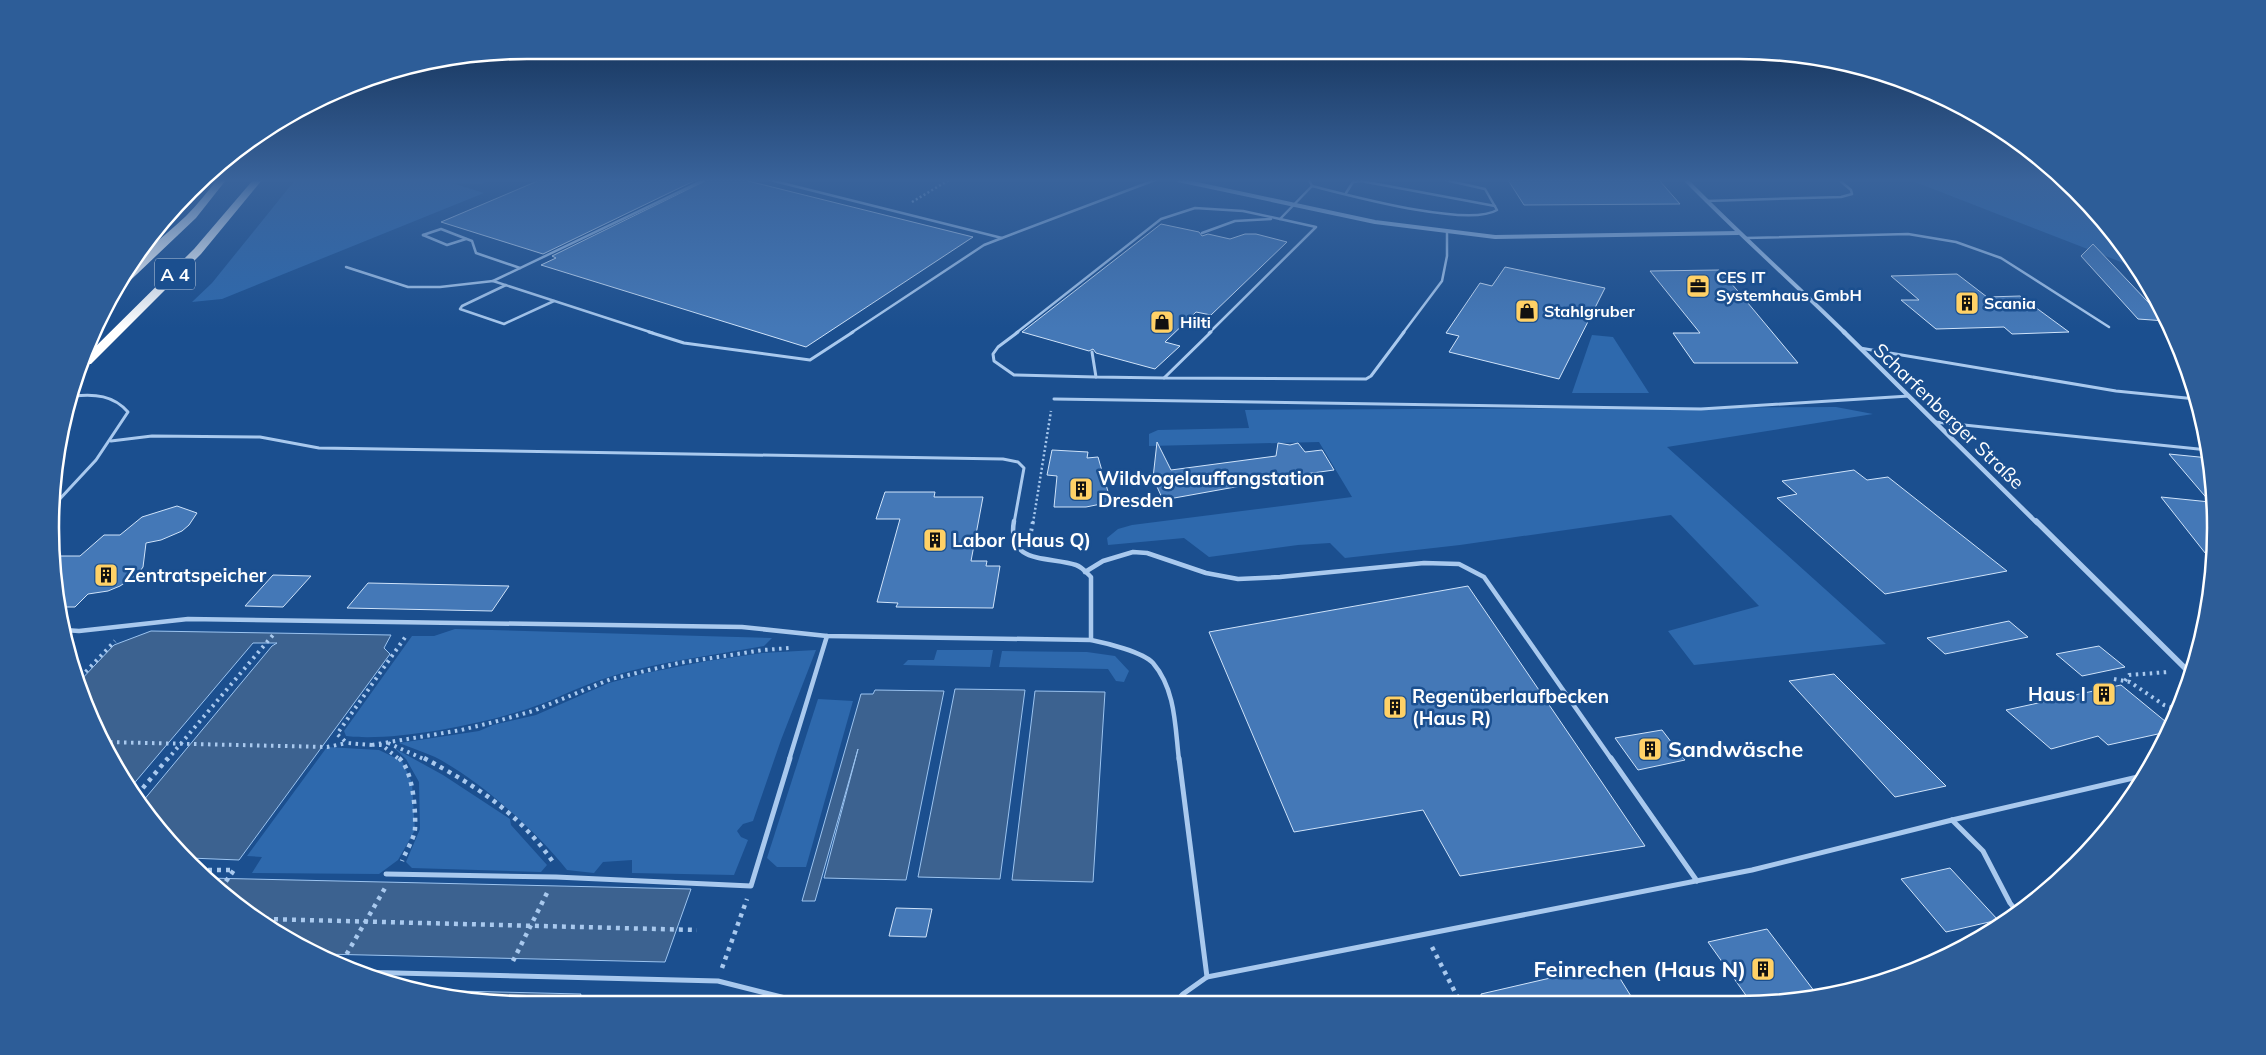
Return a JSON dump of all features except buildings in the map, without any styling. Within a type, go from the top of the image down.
[{"type":"highway","name":"A 4","points":[[138,268],[178,229]]},
{"type":"highway","name":"A 4","points":[[91,357],[147,304],[216,229]]},
{"type":"street","points":[[1421,229],[1495,237],[1738,233]]},
{"type":"street","name":"Scharfenberger Straße","points":[[1734,229],[1772,261],[2185,669]]},
{"type":"lane","points":[[346,267],[408,287],[440,287],[493,281],[601,229]]},
{"type":"lane","points":[[968,229],[1002,238]]},
{"type":"lane","points":[[493,281],[684,343],[810,360],[984,245],[1025,229]]},
{"type":"lane","points":[[1148,229],[998,347],[993,354],[994,361],[1014,375],[1366,379],[1442,281],[1447,256],[1447,233]]},
{"type":"lane","points":[[1202,233],[1208,229]]},
{"type":"lane","points":[[1164,378],[1314,229]]},
{"type":"lane","points":[[466,239],[447,245],[422,236],[441,230],[472,241],[476,253],[520,268]]},
{"type":"lane","points":[[1745,238],[1908,234],[1956,242],[2001,258],[2109,327]]},
{"type":"lane","points":[[506,285],[460,309],[504,324],[554,300]]},
{"type":"lane","points":[[1858,348],[2116,391],[2189,398]]},
{"type":"lane","points":[[1092,352],[1096,377]]},
{"type":"lane","points":[[60,499],[83,478],[111,441],[128,412],[120,401],[94,394],[78,396]]},
{"type":"lane","points":[[1054,398],[1701,409],[1909,396]]},
{"type":"lane","points":[[1935,422],[2200,449]]},
{"type":"lane","points":[[111,441],[152,436],[260,437],[319,448],[1003,459],[1018,462],[1024,468],[1012,531],[1016,546],[1028,556],[1078,565],[1091,577],[1091,640]]},
{"type":"lane","points":[[1085,572],[1103,561],[1133,552],[1147,553],[1206,573],[1238,579],[1280,577],[1424,563],[1459,564],[1484,577],[1696,881]]},
{"type":"lane","points":[[70,630],[188,619],[742,627],[827,636],[1091,640],[1118,646],[1152,662],[1171,694],[1207,977]]},
{"type":"lane","points":[[386,874],[556,877],[751,886],[827,636]]},
{"type":"lane","points":[[1181,996],[1207,977],[1752,870],[1952,820],[2134,778]]},
{"type":"lane","points":[[1952,820],[1982,851],[2013,907]]},
{"type":"lane","points":[[382,973],[718,981],[777,996]]},
{"type":"path","points":[[1028,556],[1054,398]]},
{"type":"path","points":[[140,791],[285,621]]},
{"type":"path","points":[[347,743],[337,734],[415,623]]},
{"type":"path","points":[[83,675],[131,625]]},
{"type":"path","points":[[372,745],[494,722],[532,711],[611,679],[679,663],[763,650],[824,646]]},
{"type":"path","points":[[2125,681],[2129,675],[2143,673],[2184,673]]},
{"type":"path","points":[[2114,679],[2125,681],[2138,687],[2164,705],[2172,707]]},
{"type":"path","points":[[111,742],[327,747],[347,743],[382,746],[402,761],[412,783],[415,830],[400,866],[344,959]]},
{"type":"path","points":[[388,742],[405,748],[454,776],[505,809],[531,832],[553,861],[556,877],[506,975]]},
{"type":"path","points":[[208,870],[234,870],[224,884]]},
{"type":"path","points":[[718,981],[751,886]]},
{"type":"path","points":[[271,919],[696,930]]},
{"type":"path","points":[[1425,934],[1457,996]]},
{"type":"shaded area","points":[[255,229],[394,229],[222,299],[192,302],[212,283]]},
{"type":"shaded area","points":[[2037,229],[2100,229],[2126,264]]},
{"type":"shaded area","points":[[1592,335],[1613,337],[1649,393],[1572,393]]},
{"type":"shaded area","points":[[1836,407],[1873,414],[1667,447],[1886,644],[1694,665],[1668,631],[1759,606],[1671,515],[1460,545],[1345,558],[1330,543],[1298,545],[1209,557],[1184,538],[1108,545],[1107,538],[1118,529],[1132,525],[1352,497],[1319,442],[1149,446],[1149,434],[1158,430],[1249,428],[1245,410]]},
{"type":"shaded area","points":[[455,629],[772,638],[764,646],[640,668],[591,683],[530,708],[488,720],[412,734],[365,737],[346,736],[344,731],[412,636],[434,636]]},
{"type":"shaded area","points":[[151,631],[391,635],[384,648],[390,654],[239,860],[195,858],[175,837],[145,798],[272,646],[277,643],[253,643],[135,783],[107,735],[94,707],[84,677],[114,645]]},
{"type":"shaded area","points":[[816,650],[781,740],[753,821],[743,824],[737,831],[741,837],[748,840],[734,875],[632,873],[632,860],[603,862],[594,873],[567,870],[523,823],[471,779],[435,757],[399,743],[479,731],[493,725],[536,715],[609,683],[646,673],[762,653]]},
{"type":"shaded area","points":[[937,650],[993,650],[990,667],[903,665],[908,660],[934,660]]},
{"type":"shaded area","points":[[1002,651],[1087,652],[1115,656],[1129,671],[1124,682],[1116,681],[1108,669],[999,667]]},
{"type":"shaded area","points":[[955,689],[1025,690],[1000,879],[918,877]]},
{"type":"shaded area","points":[[875,690],[944,691],[906,880],[824,878],[858,749],[815,901],[802,901],[861,694],[873,694]]},
{"type":"shaded area","points":[[1035,691],[1105,692],[1093,882],[1012,880]]},
{"type":"shaded area","points":[[818,699],[853,701],[806,867],[777,867],[767,858]]},
{"type":"shaded area","points":[[327,747],[379,750],[402,761],[412,783],[415,830],[398,860],[379,874],[252,873],[262,857],[247,856]]},
{"type":"shaded area","points":[[394,748],[443,775],[510,819],[511,825],[547,865],[541,872],[412,868],[406,862],[420,829],[419,782],[406,759]]},
{"type":"shaded area","points":[[216,878],[691,889],[665,962],[334,954],[267,917]]},
{"type":"shaded area","points":[[460,991],[581,994],[580,996],[528,996]]},
{"type":"place","name":"CES IT Systemhaus GmbH","points":[[1698,286]]},
{"type":"place","name":"Scania","points":[[1967,303]]},
{"type":"place","name":"Stahlgruber","points":[[1527,311]]},
{"type":"place","name":"Hilti","points":[[1162,322]]},
{"type":"place","name":"Wildvogelauffangstation Dresden","points":[[1081,489]]},
{"type":"place","name":"Labor (Haus Q)","points":[[935,540]]},
{"type":"place","name":"Zentratspeicher","points":[[106,575]]},
{"type":"place","name":"Haus I","points":[[2104,694]]},
{"type":"place","name":"Regenüberlaufbecken (Haus R)","points":[[1395,707]]},
{"type":"place","name":"Sandwäsche","points":[[1650,749]]},
{"type":"place","name":"Feinrechen (Haus N)","points":[[1763,969]]}]
